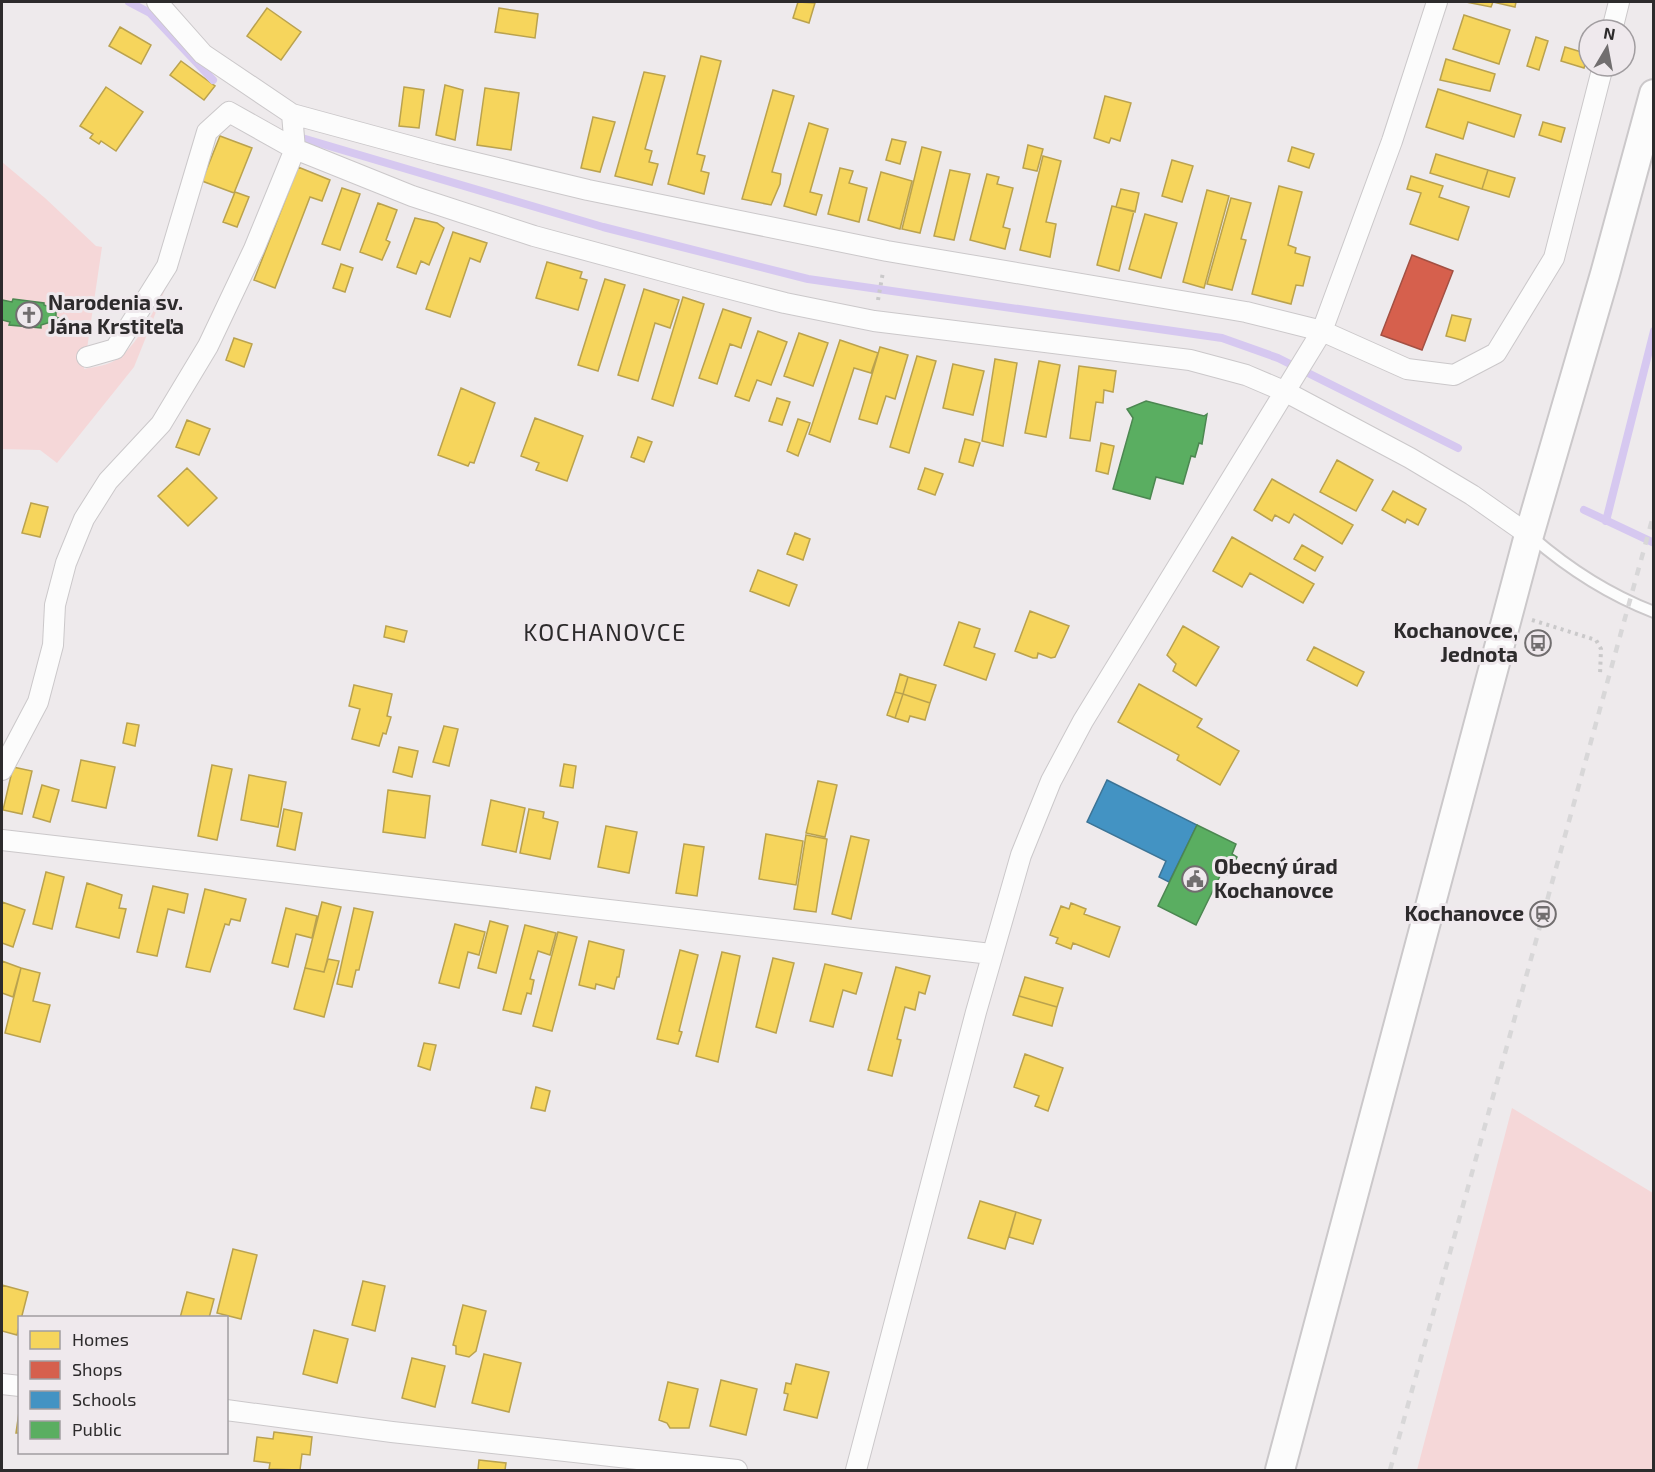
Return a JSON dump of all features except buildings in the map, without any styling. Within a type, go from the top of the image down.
[{"type":"main road","points":[[1280,1470],[1529,535],[1605,274],[1653,94]]},
{"type":"street","points":[[157,2],[203,54],[292,114],[439,154],[588,190],[887,251],[1246,312],[1322,331],[1407,369],[1454,375],[1496,353],[1554,258],[1600,78]]},
{"type":"street","points":[[856,1470],[991,954],[1021,855],[1052,780],[1119,660],[1322,331],[1392,141],[1437,2]]},
{"type":"street","points":[[1615,18],[1619,2]]},
{"type":"street","points":[[87,357],[115,349],[167,266],[207,132],[229,112],[295,149],[412,196],[534,236],[785,303],[874,321],[1190,360],[1289,386],[1472,495],[1529,535]]},
{"type":"street","points":[[2,770],[38,702],[53,645],[56,605],[66,562],[84,519],[108,481],[161,424],[186,386],[208,346],[249,260],[295,149],[292,114]]},
{"type":"street","points":[[2,840],[991,954]]},
{"type":"street","points":[[2,1384],[18,1386]]},
{"type":"street","points":[[228,1410],[392,1432],[737,1470]]},
{"type":"lane","points":[[1529,535],[1563,564],[1592,583],[1653,612]]},
{"type":"path","points":[[874,321],[887,251]]},
{"type":"path","points":[[1508,613],[1596,640],[1601,649],[1600,675]]},
{"type":"shaded area","points":[[2,162],[45,198],[96,246],[102,247],[84,369],[112,362],[130,348],[152,315],[168,282],[134,367],[57,463],[40,450],[2,449]]},
{"type":"shaded area","points":[[1512,1108],[1653,1193],[1653,1470],[1417,1470]]},
{"type":"waterway","points":[[129,2],[150,13],[213,80]]},
{"type":"waterway","points":[[302,138],[603,227],[808,279],[1222,338],[1278,358],[1458,448]]},
{"type":"waterway","points":[[1606,521],[1654,331]]},
{"type":"waterway","points":[[1584,510],[1654,543]]},
{"type":"railway","points":[[1390,1470],[1654,513]]},
{"type":"place","name":"Narodenia sv. Jána Krstiteľa","points":[[29,315]]},
{"type":"place","name":"Kochanovce, Jednota","points":[[1538,643]]},
{"type":"place","name":"Obecný úrad Kochanovce","points":[[1195,879]]},
{"type":"place","name":"Kochanovce","points":[[1543,914]]},
{"type":"district","name":"KOCHANOVCE","points":[[605,633]]}]
